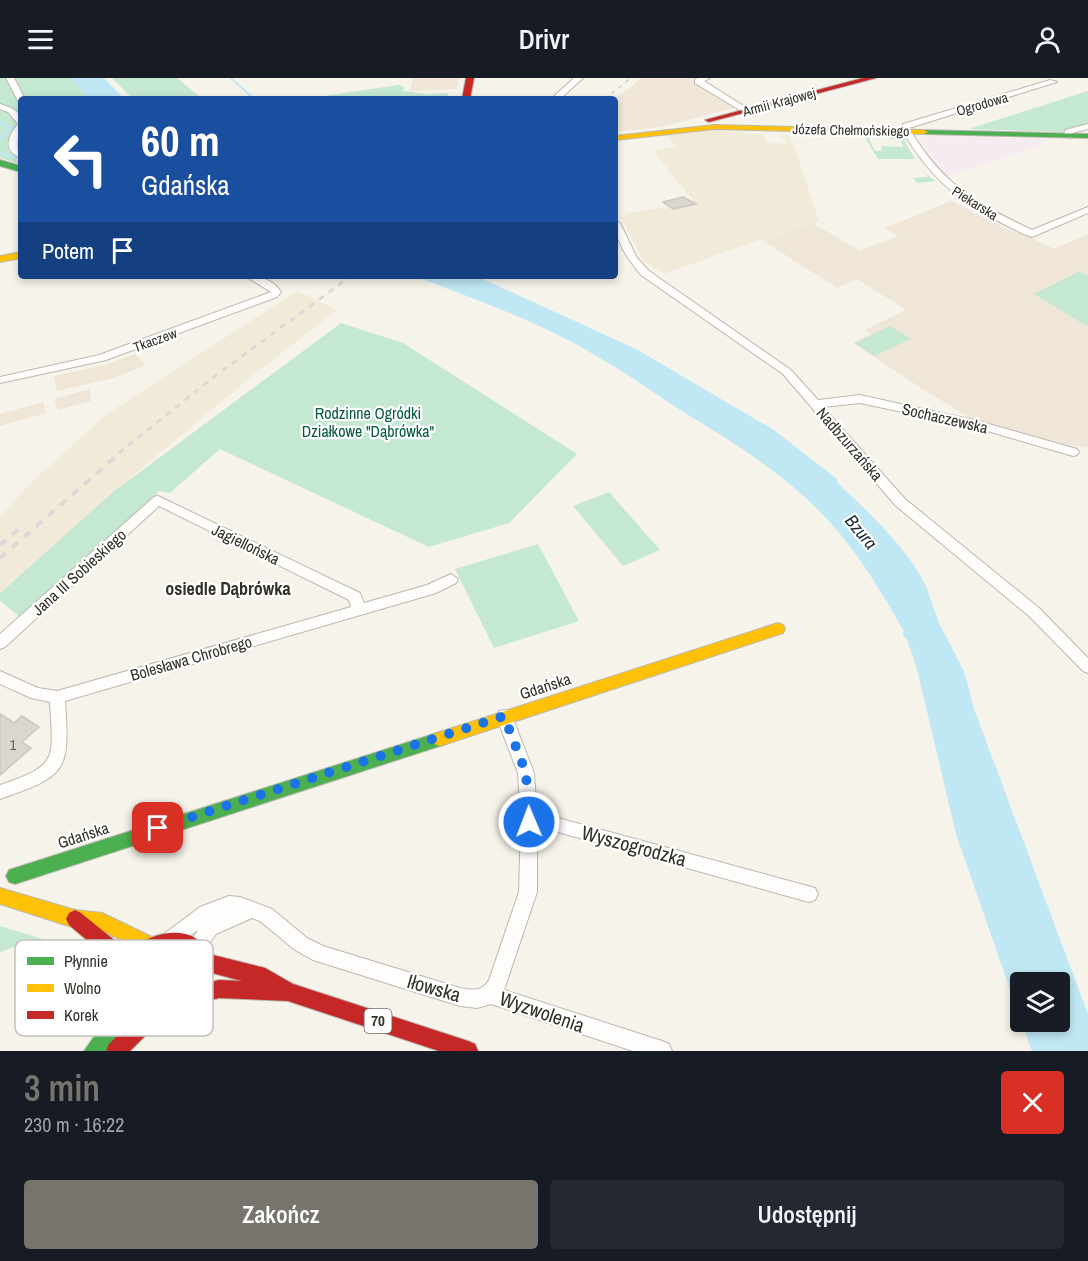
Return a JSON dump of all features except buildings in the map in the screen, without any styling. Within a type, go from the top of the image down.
[{"type":"street","points":[[10,78],[19,96]]},
{"type":"street","points":[[467,96],[470,78]]},
{"type":"street","points":[[558,96],[579,78]]},
{"type":"street","points":[[706,78],[698,81],[746,110]]},
{"type":"street","name":"Armii Krajowej","points":[[688,129],[690,125],[872,78]]},
{"type":"street","name":"Ogrodowa","points":[[907,131],[906,126],[1053,82],[1043,78]]},
{"type":"street","points":[[0,99],[4,107],[18,121]]},
{"type":"street","points":[[1068,136],[1068,132],[1088,126]]},
{"type":"street","name":"Józefa Chełmońskiego","points":[[618,138],[688,129],[732,127],[1088,136]]},
{"type":"street","points":[[18,128],[12,146],[18,153]]},
{"type":"street","name":"Piekarska","points":[[907,131],[932,168],[960,197],[1032,234],[1088,210]]},
{"type":"street","points":[[0,163],[18,168]]},
{"type":"street","name":"Nadbzurzańska","points":[[618,229],[633,259],[645,273],[783,369],[900,502],[1034,612],[1088,667]]},
{"type":"street","points":[[0,259],[18,256]]},
{"type":"street","name":"Tkaczew","points":[[0,380],[102,358],[273,295],[276,291],[273,287],[256,279]]},
{"type":"street","name":"Sochaczewska","points":[[815,404],[860,399],[978,425],[1073,452]]},
{"type":"street","name":"Jagiellońska","points":[[158,500],[355,597],[359,609]]},
{"type":"street","name":"Jana III Sobieskiego","points":[[0,643],[158,500]]},
{"type":"street","name":"Bolesława Chrobrego","points":[[57,697],[431,588],[451,579]]},
{"type":"street","name":"Gdańska","points":[[15,876],[778,629]]},
{"type":"street","points":[[0,677],[36,694],[57,697],[60,748],[57,762],[49,773],[36,781],[0,792]]},
{"type":"street","points":[[491,995],[497,985],[528,892],[529,822],[526,773],[504,716]]},
{"type":"street","name":"Wyszogrodzka","points":[[529,822],[547,822],[809,894]]},
{"type":"street","points":[[0,896],[75,919],[109,925],[140,940]]},
{"type":"street","name":"Iłowska","points":[[170,940],[206,913],[229,904],[240,905],[272,918],[301,944],[319,954],[460,997],[475,1000],[491,995]]},
{"type":"street","points":[[205,940],[210,928],[250,910]]},
{"type":"street","points":[[75,919],[101,940]]},
{"type":"street","name":"70","points":[[213,960],[265,977],[288,992],[468,1051]]},
{"type":"street","name":"70","points":[[213,989],[273,994],[288,992]]},
{"type":"street","name":"Wyzwolenia","points":[[491,995],[662,1051]]},
{"type":"street","points":[[94,1051],[106,1036]]},
{"type":"street","points":[[116,1051],[131,1036]]},
{"type":"shaded area","points":[[413,78],[459,78],[457,89],[410,91]]},
{"type":"shaded area","points":[[642,78],[690,78],[738,107],[661,127],[618,132],[618,97]]},
{"type":"shaded area","points":[[710,130],[764,135],[766,143],[786,144],[785,138],[781,138],[781,135],[788,135],[790,141],[793,142],[819,221],[765,242],[761,239],[664,274],[643,261],[621,217],[627,217],[625,213],[670,207],[672,209],[696,204],[653,151],[676,147],[667,135]]},
{"type":"shaded area","points":[[925,136],[1041,139],[1045,144],[946,177],[919,139]]},
{"type":"shaded area","points":[[951,201],[1015,233],[1019,232],[1054,249],[1088,234],[1088,276],[1081,271],[1035,294],[1088,327],[1088,448],[1063,444],[970,418],[918,386],[853,343],[871,334],[865,330],[906,310],[857,279],[837,288],[765,242],[813,223],[859,251],[898,236],[885,228]]},
{"type":"shaded area","points":[[297,291],[337,310],[256,373],[141,469],[0,592],[0,516],[35,479],[107,414]]},
{"type":"shaded area","points":[[135,354],[146,365],[114,378],[57,391],[54,376],[108,364]]},
{"type":"shaded area","points":[[90,389],[91,401],[58,410],[54,399]]},
{"type":"shaded area","points":[[43,402],[46,413],[0,426],[0,414]]},
{"type":"green space","points":[[0,78],[71,78],[86,96],[18,96],[18,163],[0,158]]},
{"type":"green space","points":[[112,78],[177,78],[198,96],[130,96]]},
{"type":"green space","points":[[399,85],[404,87],[403,91],[427,94],[448,93],[448,96],[324,96]]},
{"type":"green space","points":[[1088,91],[1088,123],[1061,132],[969,129]]},
{"type":"green space","points":[[863,134],[867,134],[875,151],[882,151],[881,146],[903,147],[901,140],[890,139],[888,135],[907,137],[908,139],[904,140],[917,162],[915,159],[878,159]]},
{"type":"green space","points":[[922,169],[936,181],[917,183],[913,178],[928,177]]},
{"type":"green space","points":[[1080,271],[1088,276],[1088,327],[1034,294]]},
{"type":"green space","name":"Rodzinne Ogródki Działkowe \"Dąbrówka\"","points":[[341,323],[403,343],[577,454],[509,523],[429,547],[220,449],[170,493],[158,491],[156,496],[20,617],[0,601],[0,593],[113,492]]},
{"type":"green space","points":[[890,326],[911,339],[874,356],[855,343]]},
{"type":"green space","points":[[609,492],[660,550],[623,566],[573,506]]},
{"type":"green space","points":[[538,544],[579,621],[494,648],[455,569]]},
{"type":"green space","points":[[0,926],[46,940],[15,940],[15,947],[0,952]]},
{"type":"water","points":[[71,78],[104,78],[121,96],[86,96]]},
{"type":"water","name":"Bzura","points":[[422,279],[483,279],[636,349],[774,430],[837,479],[837,482],[890,535],[909,558],[921,577],[940,625],[963,670],[974,709],[1088,1014],[1088,1051],[1032,1051],[1025,1032],[1070,1032],[1070,972],[1010,972],[1010,989],[956,834],[917,669],[908,642],[902,633],[904,631],[874,581],[840,534],[800,492],[769,467],[605,361],[528,321]]},
{"type":"waterway","points":[[231,78],[251,96]]},
{"type":"waterway","points":[[0,122],[11,128],[0,139]]},
{"type":"waterway","points":[[0,153],[18,158]]},
{"type":"railway","points":[[608,96],[631,78]]},
{"type":"railway","points":[[119,453],[215,376],[347,279]]},
{"type":"railway","points":[[0,558],[121,452]]},
{"type":"railway","points":[[0,545],[24,525]]},
{"type":"traffic: fast","points":[[924,132],[1088,136]]},
{"type":"traffic: fast","points":[[0,163],[18,168]]},
{"type":"traffic: fast","points":[[15,876],[440,739]]},
{"type":"traffic: fast","points":[[94,1051],[106,1036]]},
{"type":"traffic: slow","points":[[618,138],[714,127],[924,132]]},
{"type":"traffic: slow","points":[[0,259],[18,256]]},
{"type":"traffic: slow","points":[[440,739],[778,629]]},
{"type":"traffic: slow","points":[[0,896],[75,919],[102,922],[140,940]]},
{"type":"traffic: jam","points":[[467,96],[470,78]]},
{"type":"traffic: jam","points":[[709,120],[872,78]]},
{"type":"traffic: jam","points":[[75,919],[100,940]]},
{"type":"traffic: jam","points":[[213,964],[265,977],[288,992],[468,1051]]},
{"type":"traffic: jam","points":[[213,991],[288,992]]},
{"type":"traffic: jam","points":[[116,1051],[131,1036]]},
{"type":"district","name":"osiedle Dąbrówka","points":[[228,589]]},
{"type":"route","points":[[158,828],[504,716],[526,773],[529,791],[529,822]]}]
